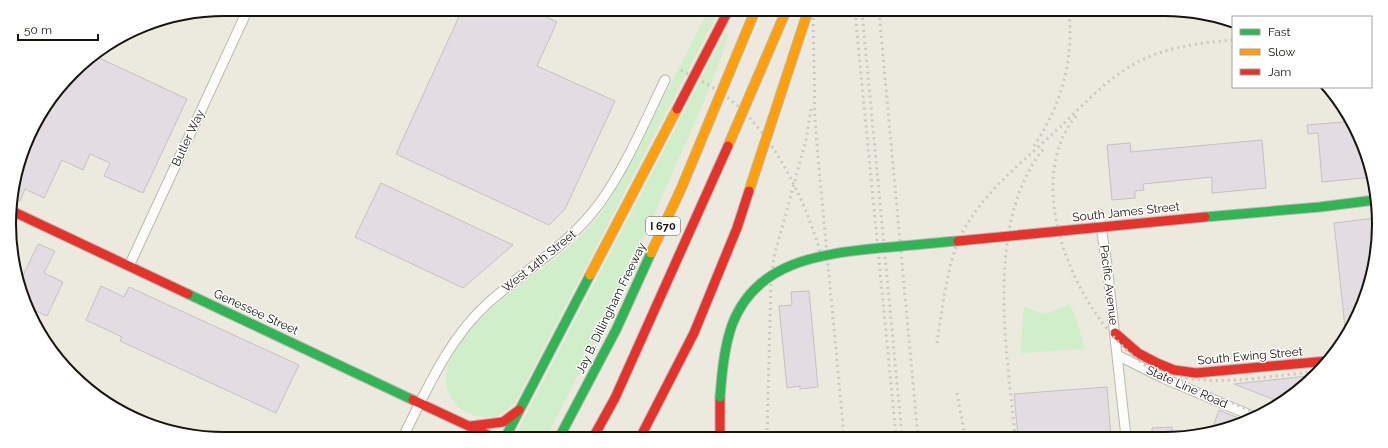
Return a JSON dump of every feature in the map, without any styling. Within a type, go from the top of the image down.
[{"type":"main road","points":[[508,432],[725,16]]},
{"type":"main road","name":"Jay B. Dillingham Freeway","points":[[562,432],[616,330],[681,189],[753,16]]},
{"type":"main road","name":"I 670","points":[[596,432],[615,398],[710,188],[784,16]]},
{"type":"main road","points":[[643,432],[694,333],[737,228],[807,16]]},
{"type":"main road","name":"South James Street","points":[[720,432],[720,397],[724,360],[733,324],[750,294],[786,267],[812,257],[838,252],[1320,207],[1371,201]]},
{"type":"main road","name":"Genessee Street","points":[[16,213],[482,432]]},
{"type":"main road","name":"South Ewing Street","points":[[1115,333],[1138,354],[1174,370],[1196,373],[1319,362]]},
{"type":"main road","points":[[471,426],[503,422],[522,408]]},
{"type":"street","name":"Butler Way","points":[[129,266],[245,16]]},
{"type":"street","name":"West 14th Street","points":[[406,432],[447,353],[460,333],[488,303],[577,230],[599,204],[616,176],[665,80]]},
{"type":"street","name":"Pacific Avenue","points":[[1099,214],[1118,355],[1126,432]]},
{"type":"street","name":"State Line Road","points":[[1118,355],[1163,378],[1248,414]]},
{"type":"green space","points":[[705,16],[716,16],[515,403],[500,415],[494,417],[475,416],[466,412],[452,399],[446,381],[450,360],[463,339],[479,320],[498,303],[559,256],[578,239],[595,221],[621,180]]},
{"type":"green space","points":[[726,33],[729,34],[710,87],[695,122],[627,273],[564,404],[549,432],[517,432]]},
{"type":"green space","points":[[1070,304],[1076,318],[1085,349],[1020,353],[1024,307],[1045,314]]},
{"type":"building","points":[[459,16],[544,16],[557,22],[537,66],[615,101],[565,209],[549,225],[396,154]]},
{"type":"building","points":[[99,58],[187,99],[143,193],[104,176],[110,163],[90,154],[83,170],[62,160],[44,198],[25,189],[20,201],[18,200],[23,170],[37,132],[59,97],[77,77]]},
{"type":"building","points":[[1345,122],[1356,144],[1367,178],[1322,182],[1318,133],[1308,134],[1307,125]]},
{"type":"building","points":[[1262,140],[1266,188],[1212,193],[1212,177],[1143,184],[1144,190],[1135,191],[1135,198],[1112,200],[1107,145],[1130,143],[1131,152]]},
{"type":"building","points":[[381,183],[513,245],[463,288],[355,237]]},
{"type":"building","points":[[1372,218],[1372,238],[1365,278],[1356,304],[1345,326],[1334,223]]},
{"type":"building","points":[[38,244],[55,251],[44,273],[63,282],[47,316],[35,311],[23,276]]},
{"type":"building","points":[[101,286],[124,297],[129,287],[299,365],[276,413],[120,341],[122,337],[86,320]]},
{"type":"building","points":[[809,291],[818,387],[800,389],[800,386],[787,388],[779,306],[792,305],[791,292]]},
{"type":"building","points":[[1305,376],[1291,389],[1275,400],[1234,384]]},
{"type":"building","points":[[1107,387],[1111,432],[1018,432],[1014,394]]},
{"type":"building","points":[[1219,410],[1239,418],[1231,421],[1213,426]]},
{"type":"building","points":[[1172,427],[1172,432],[1152,432],[1152,428]]},
{"type":"railway","points":[[813,16],[815,121],[844,432]]},
{"type":"railway","points":[[855,16],[896,432]]},
{"type":"railway","points":[[862,16],[902,432]]},
{"type":"railway","points":[[879,16],[918,432]]},
{"type":"railway","points":[[1034,146],[1052,115],[1064,82],[1069,48],[1069,16]]},
{"type":"railway","points":[[937,343],[947,279],[958,242],[977,209],[1003,180],[1095,93],[1124,70],[1145,58],[1170,50],[1195,44],[1232,40]]},
{"type":"railway","points":[[681,70],[723,94],[745,113],[760,130],[787,171],[808,216],[822,259]]},
{"type":"railway","points":[[767,432],[771,283],[774,257],[806,140],[811,109]]},
{"type":"railway","points":[[1076,116],[1060,145],[1053,178],[1055,213],[1064,248],[1078,283],[1097,315],[1118,342],[1147,367],[1254,412]]},
{"type":"railway","points":[[1015,432],[1005,326],[1004,287],[1006,249],[1013,212],[1025,178],[1044,148]]},
{"type":"railway","points":[[1180,377],[1232,380],[1310,372]]},
{"type":"railway","points":[[957,393],[964,432]]},
{"type":"traffic: fast","points":[[1205,217],[1320,207],[1371,201]]},
{"type":"traffic: fast","points":[[720,397],[725,352],[732,325],[743,304],[757,287],[774,274],[813,258],[857,250],[958,241]]},
{"type":"traffic: fast","points":[[562,432],[616,330],[651,253]]},
{"type":"traffic: fast","points":[[508,432],[590,275]]},
{"type":"traffic: fast","points":[[188,294],[413,400]]},
{"type":"traffic: jam","points":[[677,109],[725,16]]},
{"type":"traffic: jam","points":[[596,432],[615,398],[728,146]]},
{"type":"traffic: jam","points":[[694,333],[737,228],[749,191]]},
{"type":"traffic: jam","points":[[16,213],[188,294]]},
{"type":"traffic: jam","points":[[958,241],[1205,217]]},
{"type":"traffic: jam","points":[[643,432],[694,333]]},
{"type":"traffic: jam","points":[[1115,333],[1138,353],[1174,370],[1196,373],[1319,362]]},
{"type":"traffic: jam","points":[[720,397],[720,432]]},
{"type":"traffic: jam","points":[[413,400],[481,432]]},
{"type":"traffic: jam","points":[[471,426],[503,422],[519,410]]},
{"type":"traffic: slow","points":[[651,253],[681,189],[753,16]]},
{"type":"traffic: slow","points":[[728,146],[784,16]]},
{"type":"traffic: slow","points":[[749,191],[806,16]]},
{"type":"traffic: slow","points":[[590,275],[677,109]]}]
